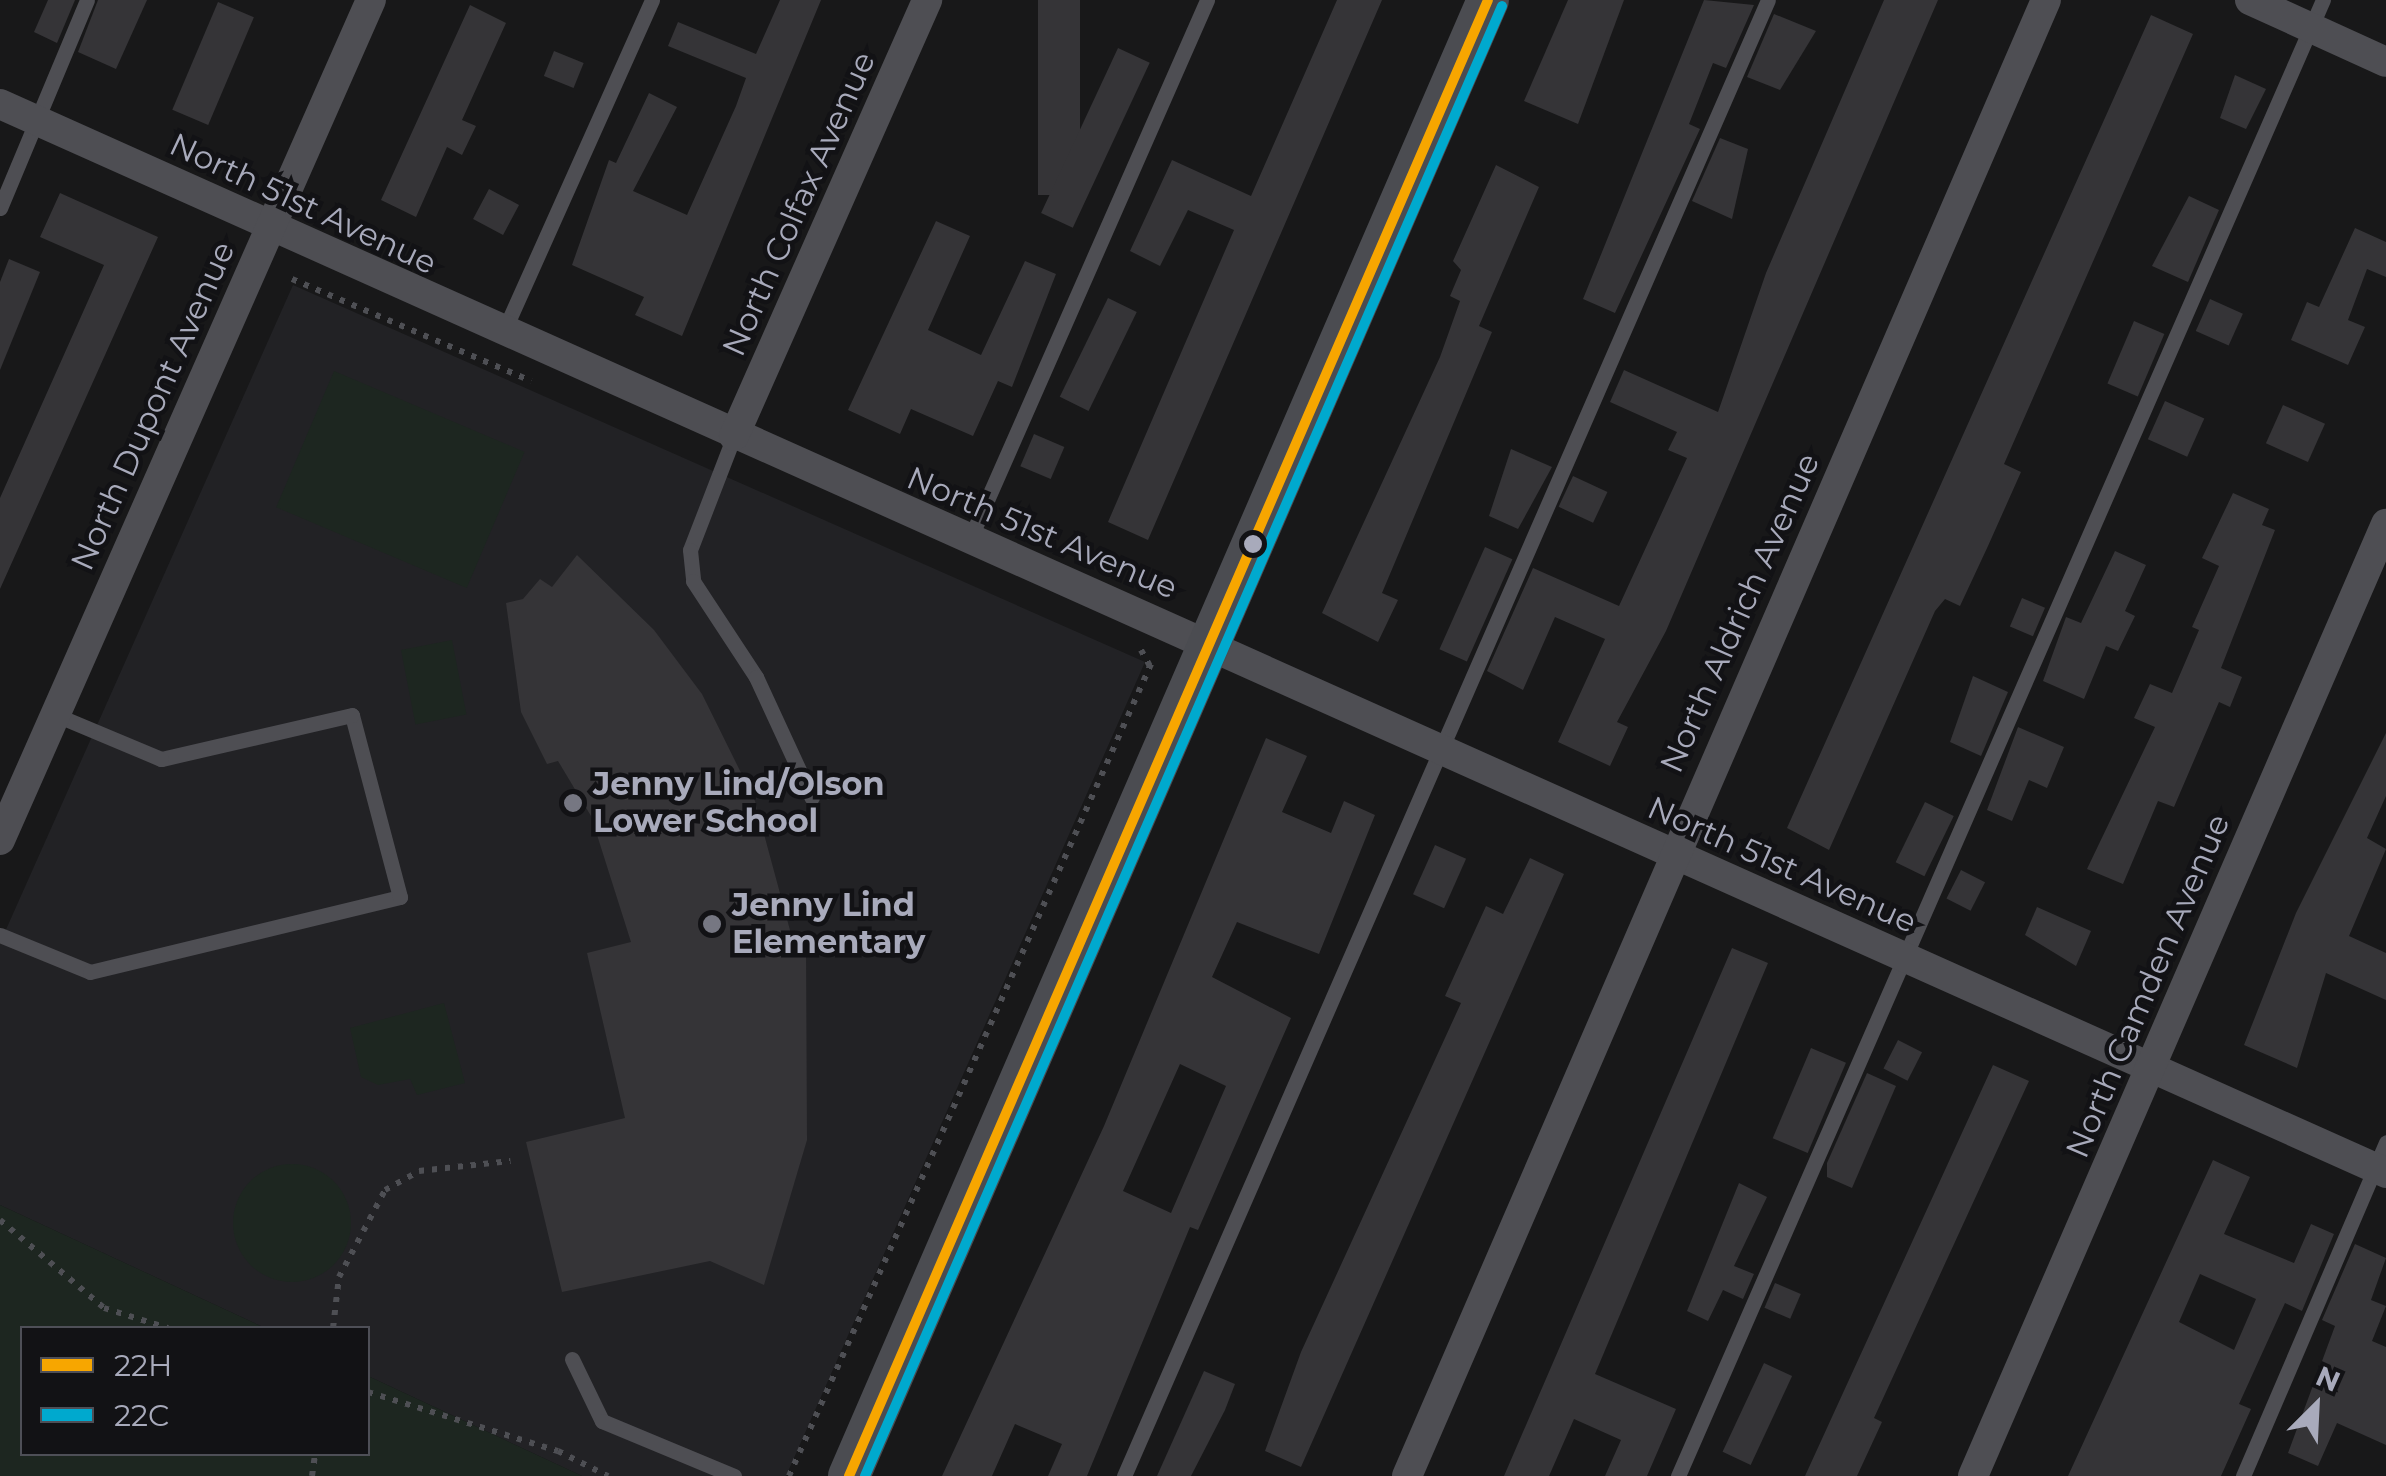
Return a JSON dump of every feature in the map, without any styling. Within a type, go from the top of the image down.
[{"type":"street","name":"North Dupont Avenue","points":[[0,840],[371,0]]},
{"type":"street","name":"North Colfax Avenue","points":[[734,436],[928,0]]},
{"type":"street","points":[[849,1476],[1488,0]]},
{"type":"street","name":"North Aldrich Avenue","points":[[1407,1476],[1672,854],[2046,0]]},
{"type":"street","points":[[2250,0],[2316,14],[2386,62]]},
{"type":"street","name":"North 51st Avenue","points":[[0,104],[502,333],[1207,643],[2151,1069],[2382,1161]]},
{"type":"street","name":"North Camden Avenue","points":[[1972,1476],[2386,524]]},
{"type":"lane","points":[[0,208],[87,0]]},
{"type":"lane","points":[[502,333],[652,0]]},
{"type":"lane","points":[[969,540],[1207,0]]},
{"type":"lane","points":[[1124,1476],[1768,0]]},
{"type":"lane","points":[[1678,1476],[2316,14]]},
{"type":"lane","points":[[734,436],[690,550],[693,581],[756,676],[812,798]]},
{"type":"lane","points":[[0,935],[90,972],[400,896],[352,715],[161,759],[54,714]]},
{"type":"lane","points":[[2243,1476],[2382,1161]]},
{"type":"lane","points":[[572,1359],[602,1421],[734,1476]]},
{"type":"path","points":[[790,1476],[1153,663]]},
{"type":"path","points":[[334,1326],[339,1277],[385,1190],[419,1171],[510,1161]]},
{"type":"path","points":[[0,1220],[104,1308],[162,1326]]},
{"type":"path","points":[[370,1393],[558,1451],[608,1476]]},
{"type":"shaded area","name":"Jenny Lind/Olson Lower School","points":[[293,285],[1145,662],[786,1476],[582,1476],[370,1377],[370,1326],[261,1326],[0,1205],[0,943]]},
{"type":"shaded area","points":[[334,371],[525,452],[467,588],[276,507]]},
{"type":"shaded area","points":[[452,640],[467,715],[415,725],[401,650]]},
{"type":"shaded area","points":[[444,1003],[465,1083],[417,1095],[410,1079],[378,1085],[361,1077],[350,1028]]},
{"type":"shaded area","points":[[292,1164],[314,1169],[334,1181],[346,1201],[351,1223],[346,1245],[334,1265],[314,1277],[292,1282],[270,1277],[250,1265],[238,1245],[233,1223],[238,1201],[250,1181],[270,1169]]},
{"type":"shaded area","points":[[0,1205],[261,1326],[20,1326],[20,1456],[370,1456],[370,1377],[582,1476],[0,1476]]},
{"type":"building","points":[[48,0],[75,0],[57,43],[34,32]]},
{"type":"building","points":[[98,0],[147,0],[116,69],[78,52]]},
{"type":"building","points":[[780,0],[821,0],[682,336],[635,315],[644,297],[572,265],[609,160],[616,163],[649,93],[677,107],[633,191],[687,215],[736,106],[746,78],[668,46],[678,22],[756,54]]},
{"type":"building","points":[[1038,0],[1080,0],[1080,195],[1038,195]]},
{"type":"building","points":[[1337,0],[1382,0],[1148,540],[1108,522],[1234,230],[1188,210],[1160,266],[1130,251],[1172,160],[1251,196]]},
{"type":"building","points":[[1568,0],[1624,0],[1578,124],[1524,101]]},
{"type":"building","points":[[1704,0],[1754,5],[1726,68],[1713,63],[1689,124],[1700,129],[1615,313],[1583,299]]},
{"type":"building","points":[[1884,0],[1938,0],[1666,631],[1617,722],[1628,727],[1610,766],[1558,742],[1605,639],[1555,617],[1523,690],[1487,671],[1533,568],[1619,606],[1687,458],[1668,450],[1677,432],[1610,402],[1624,370],[1718,412],[1766,273]]},
{"type":"building","points":[[218,2],[254,17],[208,125],[172,110]]},
{"type":"building","points":[[470,5],[506,23],[462,120],[476,126],[462,155],[447,147],[416,217],[381,200]]},
{"type":"building","points":[[1774,14],[1816,31],[1780,90],[1747,77]]},
{"type":"building","points":[[2151,15],[2193,34],[2004,464],[2021,472],[1988,546],[1960,606],[1945,599],[1935,611],[1829,850],[1787,828]]},
{"type":"building","points":[[1118,48],[1150,63],[1073,228],[1041,213]]},
{"type":"building","points":[[554,51],[584,63],[574,88],[544,76]]},
{"type":"building","points":[[2235,75],[2266,89],[2246,129],[2220,118]]},
{"type":"building","points":[[1720,138],[1748,149],[1732,219],[1692,201]]},
{"type":"building","points":[[1496,165],[1539,187],[1479,326],[1492,332],[1382,593],[1398,600],[1378,642],[1322,613],[1440,357],[1460,301],[1450,296],[1461,270],[1453,261]]},
{"type":"building","points":[[489,189],[519,205],[503,235],[473,219]]},
{"type":"building","points":[[60,193],[158,237],[0,589],[0,498],[104,265],[40,237]]},
{"type":"building","points":[[2189,196],[2219,210],[2188,282],[2152,266]]},
{"type":"building","points":[[936,221],[970,236],[928,330],[981,355],[1025,261],[1056,274],[1012,387],[998,381],[973,436],[911,409],[900,434],[848,410]]},
{"type":"building","points":[[2355,228],[2386,242],[2386,277],[2367,269],[2348,320],[2365,327],[2348,365],[2291,340],[2307,302],[2319,307]]},
{"type":"building","points":[[9,259],[40,272],[0,370],[0,282]]},
{"type":"building","points":[[1108,298],[1137,312],[1089,411],[1060,397]]},
{"type":"building","points":[[2210,299],[2243,314],[2229,346],[2196,331]]},
{"type":"building","points":[[2134,321],[2164,334],[2138,396],[2107,384]]},
{"type":"building","points":[[2165,401],[2204,418],[2187,457],[2148,439]]},
{"type":"building","points":[[2283,405],[2325,424],[2308,462],[2266,443]]},
{"type":"building","points":[[1034,434],[1064,447],[1051,479],[1020,466]]},
{"type":"building","points":[[1511,449],[1552,467],[1518,529],[1489,516]]},
{"type":"building","points":[[1573,476],[1607,492],[1593,523],[1559,507]]},
{"type":"building","points":[[2233,493],[2269,509],[2262,525],[2275,530],[2221,668],[2242,677],[2230,707],[2219,702],[2174,807],[2158,801],[2123,884],[2087,869],[2155,727],[2134,718],[2150,684],[2172,693],[2199,630],[2192,627],[2219,566],[2202,558]]},
{"type":"building","points":[[1485,547],[1512,559],[1467,662],[1439,649]]},
{"type":"building","points":[[2115,551],[2146,565],[2125,611],[2135,616],[2118,651],[2106,646],[2084,699],[2043,681],[2066,617],[2081,623]]},
{"type":"building","name":"Jenny Lind Elementary","points":[[577,555],[654,630],[702,694],[755,801],[794,945],[806,943],[807,1140],[764,1285],[710,1261],[562,1292],[526,1142],[625,1118],[587,953],[631,942],[591,816],[558,761],[547,764],[521,712],[506,603],[523,599],[540,579],[552,587]]},
{"type":"building","points":[[2022,598],[2045,608],[2033,636],[2010,627]]},
{"type":"building","points":[[1973,676],[2008,692],[1981,756],[1950,742]]},
{"type":"building","points":[[2018,727],[2064,747],[2047,788],[2029,780],[2012,821],[1987,810]]},
{"type":"building","points":[[2386,733],[2386,796],[2367,838],[2386,849],[2349,936],[2386,953],[2386,1000],[2326,973],[2297,1068],[2244,1045],[2296,913]]},
{"type":"building","points":[[1266,738],[1307,756],[1282,812],[1331,833],[1344,801],[1375,815],[1319,954],[1237,922],[1212,977],[1291,1018],[1198,1230],[1190,1227],[1087,1476],[1048,1476],[1062,1444],[1015,1424],[992,1476],[942,1476],[1104,1126]],"holes":[[[1180,1064],[1226,1086],[1171,1213],[1123,1191]]]},
{"type":"building","points":[[1925,802],[1954,816],[1924,876],[1896,862]]},
{"type":"building","points":[[1435,845],[1466,859],[1444,908],[1413,894]]},
{"type":"building","points":[[1530,858],[1564,874],[1301,1467],[1265,1451],[1301,1352],[1461,1003],[1445,996],[1486,906],[1503,914]]},
{"type":"building","points":[[1961,870],[1985,882],[1971,911],[1946,899]]},
{"type":"building","points":[[2037,907],[2091,931],[2076,966],[2025,935]]},
{"type":"building","points":[[1732,948],[1768,963],[1595,1374],[1676,1409],[1647,1476],[1605,1476],[1621,1440],[1574,1419],[1549,1476],[1504,1476]]},
{"type":"building","points":[[1898,1040],[1922,1052],[1908,1081],[1883,1069]]},
{"type":"building","points":[[1811,1048],[1846,1063],[1808,1153],[1773,1138]]},
{"type":"building","points":[[1993,1065],[2029,1081],[1874,1418],[1882,1422],[1857,1476],[1805,1476]]},
{"type":"building","points":[[1867,1073],[1896,1086],[1852,1188],[1827,1177],[1827,1163]]},
{"type":"building","points":[[2213,1160],[2250,1177],[2224,1234],[2294,1263],[2311,1224],[2334,1234],[2302,1311],[2285,1303],[2239,1404],[2251,1409],[2221,1476],[2068,1476]],"holes":[[[2200,1274],[2256,1299],[2234,1350],[2179,1322]]]},
{"type":"building","points":[[1739,1183],[1767,1197],[1734,1266],[1754,1274],[1743,1299],[1723,1290],[1708,1321],[1687,1311]]},
{"type":"building","points":[[2355,1244],[2386,1258],[2371,1300],[2386,1306],[2372,1341],[2386,1347],[2386,1445],[2337,1423],[2318,1466],[2288,1453],[2335,1326],[2322,1320]]},
{"type":"building","points":[[1775,1283],[1801,1294],[1790,1319],[1764,1308]]},
{"type":"building","points":[[1764,1363],[1792,1376],[1751,1465],[1723,1452]]},
{"type":"building","points":[[1204,1371],[1235,1384],[1225,1410],[1191,1476],[1157,1476]]},
{"type":"transit line","name":"22H","points":[[849,1476],[1488,0]]},
{"type":"transit line","name":"22C","points":[[865,1476],[1502,6]]},
{"type":"place","name":"Jenny Lind/Olson Lower School","points":[[573,803]]},
{"type":"place","name":"Jenny Lind Elementary","points":[[712,924]]}]
